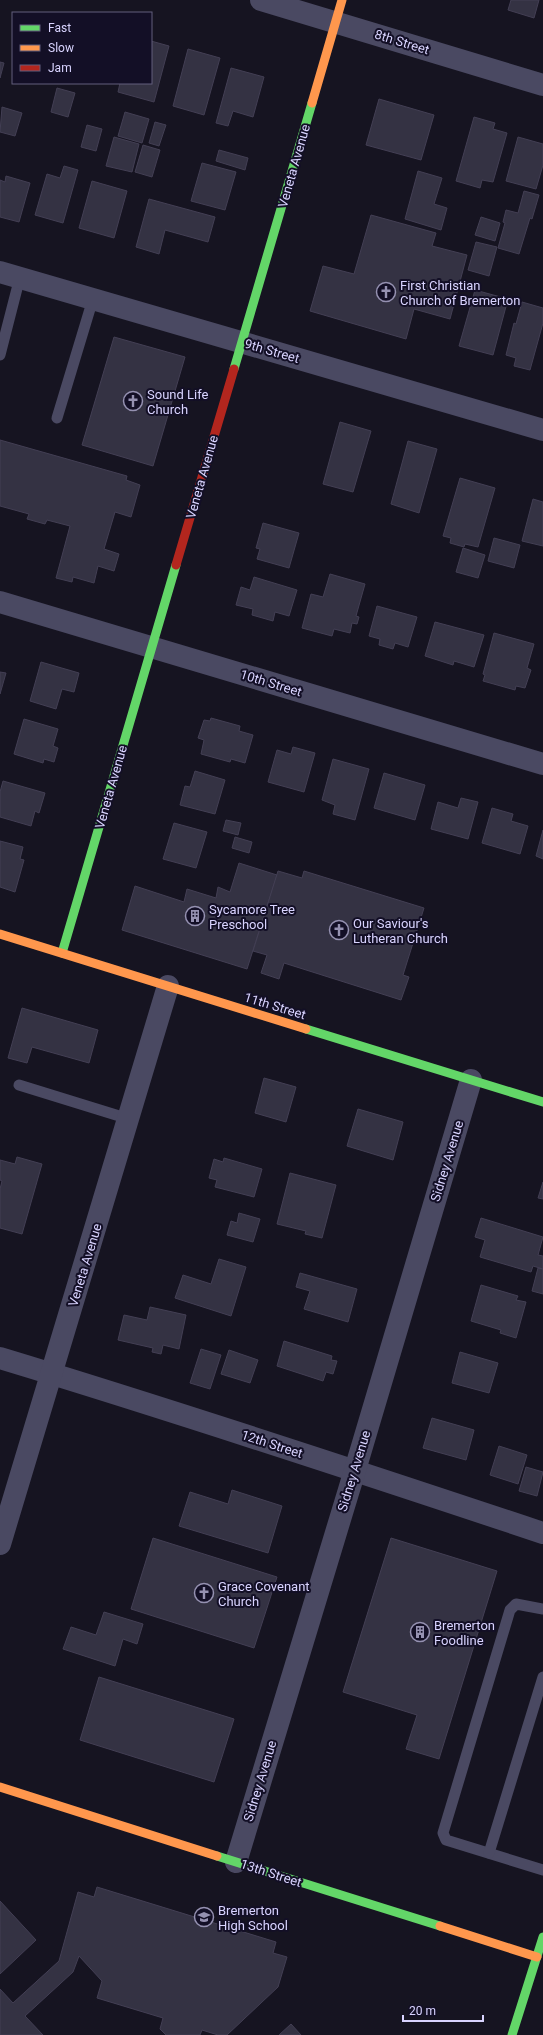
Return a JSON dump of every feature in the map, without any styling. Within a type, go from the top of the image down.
[{"type":"street","name":"8th Street","points":[[261,0],[543,85]]},
{"type":"street","name":"Veneta Avenue","points":[[62,953],[342,0]]},
{"type":"street","name":"9th Street","points":[[10,275],[543,430]]},
{"type":"street","name":"10th Street","points":[[0,602],[543,764]]},
{"type":"street","name":"11th Street","points":[[0,934],[543,1102]]},
{"type":"street","name":"Veneta Avenue","points":[[0,1544],[53,1373],[168,986]]},
{"type":"street","name":"Sidney Avenue","points":[[236,1862],[471,1080]]},
{"type":"street","name":"12th Street","points":[[0,1358],[53,1373],[355,1470],[543,1533]]},
{"type":"street","name":"13th Street","points":[[0,1787],[540,1958]]},
{"type":"street","points":[[512,2035],[540,1958],[543,1937]]},
{"type":"lane","points":[[0,355],[10,275]]},
{"type":"lane","points":[[57,418],[94,299]]},
{"type":"lane","points":[[19,1085],[129,1119]]},
{"type":"lane","points":[[543,1609],[516,1604],[510,1610],[443,1833],[446,1840],[543,1870]]},
{"type":"lane","points":[[488,1853],[543,1677]]},
{"type":"building","points":[[511,0],[539,0],[534,18],[508,10]]},
{"type":"building","points":[[152,41],[169,46],[154,102],[118,92],[120,84],[152,84]]},
{"type":"building","points":[[188,49],[220,58],[204,115],[173,106]]},
{"type":"building","points":[[0,62],[4,63],[0,78]]},
{"type":"building","points":[[231,68],[264,77],[253,117],[233,111],[228,126],[216,123]]},
{"type":"building","points":[[57,88],[75,93],[68,117],[51,112]]},
{"type":"building","points":[[379,99],[434,115],[421,160],[366,145]]},
{"type":"building","points":[[2,107],[22,113],[15,136],[0,132]]},
{"type":"building","points":[[125,112],[149,119],[142,143],[118,136]]},
{"type":"building","points":[[474,117],[495,123],[493,129],[507,133],[493,182],[482,180],[480,188],[456,181]]},
{"type":"building","points":[[155,122],[166,125],[159,146],[149,143]]},
{"type":"building","points":[[87,125],[102,129],[96,151],[81,147]]},
{"type":"building","points":[[114,137],[139,144],[132,172],[106,166]]},
{"type":"building","points":[[518,137],[543,144],[543,165],[536,189],[506,181]]},
{"type":"building","points":[[143,145],[160,150],[152,177],[135,172]]},
{"type":"building","points":[[219,150],[248,158],[245,170],[216,161]]},
{"type":"building","points":[[202,163],[236,172],[225,210],[191,201]]},
{"type":"building","points":[[64,166],[78,170],[63,223],[35,215],[47,174],[60,178]]},
{"type":"building","points":[[418,171],[442,178],[434,204],[447,208],[441,230],[405,219]]},
{"type":"building","points":[[6,176],[30,183],[19,222],[0,217],[0,180],[5,182]]},
{"type":"building","points":[[92,181],[127,191],[114,238],[79,228]]},
{"type":"building","points":[[524,191],[539,195],[519,254],[498,248],[505,223],[503,222],[506,210],[518,213]]},
{"type":"building","points":[[149,199],[215,217],[208,242],[165,230],[159,254],[136,247]]},
{"type":"building","name":"First Christian Church of Bremerton","points":[[371,215],[436,233],[432,246],[467,255],[450,319],[414,309],[406,339],[310,311],[323,266],[354,274]]},
{"type":"building","points":[[481,217],[500,223],[495,241],[475,235]]},
{"type":"building","points":[[476,242],[497,247],[489,276],[468,270]]},
{"type":"building","points":[[475,290],[508,299],[493,355],[459,346]]},
{"type":"building","points":[[522,302],[543,308],[543,323],[530,370],[514,366],[516,358],[506,355],[514,323],[516,324]]},
{"type":"building","name":"Sound Life Church","points":[[114,337],[185,357],[153,466],[82,445]]},
{"type":"building","points":[[340,422],[371,431],[353,492],[323,484]]},
{"type":"building","points":[[0,440],[127,476],[126,480],[140,485],[131,517],[115,512],[104,549],[119,554],[114,571],[98,566],[94,583],[73,577],[72,582],[56,578],[70,526],[47,520],[45,524],[27,519],[29,514],[0,506]]},
{"type":"building","points":[[408,441],[437,449],[419,513],[391,504]]},
{"type":"building","points":[[460,478],[495,488],[478,547],[465,544],[464,547],[450,543],[451,538],[443,536]]},
{"type":"building","points":[[533,499],[543,502],[543,546],[522,541]]},
{"type":"building","points":[[263,523],[299,533],[289,568],[257,559],[260,549],[256,548]]},
{"type":"building","points":[[494,538],[520,545],[514,568],[488,561]]},
{"type":"building","points":[[463,548],[485,555],[478,578],[456,572]]},
{"type":"building","points":[[330,574],[365,584],[356,616],[359,617],[357,624],[352,623],[350,633],[334,629],[332,636],[302,628],[311,594],[323,597]]},
{"type":"building","points":[[254,577],[297,590],[289,616],[275,612],[273,621],[252,615],[253,609],[236,605],[241,587],[250,590]]},
{"type":"building","points":[[377,606],[417,617],[408,647],[395,643],[393,649],[379,645],[380,639],[369,636]]},
{"type":"building","points":[[435,622],[484,635],[474,667],[454,661],[453,665],[425,656]]},
{"type":"building","points":[[494,633],[534,644],[527,668],[531,670],[525,688],[516,686],[515,690],[483,681],[485,675],[483,674]]},
{"type":"building","points":[[41,662],[79,673],[74,692],[62,689],[56,709],[30,701]]},
{"type":"building","points":[[0,672],[6,673],[0,694]]},
{"type":"building","points":[[211,718],[240,726],[239,731],[253,735],[245,763],[231,759],[230,762],[201,754],[204,740],[198,738],[204,720],[210,721]]},
{"type":"building","points":[[24,719],[58,729],[53,746],[58,748],[54,762],[44,759],[43,763],[14,754]]},
{"type":"building","points":[[293,747],[315,753],[304,792],[268,782],[277,750],[291,754]]},
{"type":"building","points":[[333,759],[369,769],[355,820],[333,814],[335,805],[322,800]]},
{"type":"building","points":[[195,771],[225,780],[215,814],[180,805],[185,786],[190,787]]},
{"type":"building","points":[[384,773],[425,785],[415,820],[374,808]]},
{"type":"building","points":[[3,781],[45,793],[39,813],[35,811],[31,826],[0,817],[0,792]]},
{"type":"building","points":[[461,798],[478,802],[468,839],[431,829],[438,802],[458,808]]},
{"type":"building","points":[[492,808],[513,814],[511,821],[528,826],[520,854],[482,843]]},
{"type":"building","points":[[226,820],[241,823],[238,835],[223,831]]},
{"type":"building","points":[[174,823],[207,832],[196,868],[163,859]]},
{"type":"building","points":[[543,830],[543,859],[536,856]]},
{"type":"building","points":[[235,837],[252,842],[249,853],[232,848]]},
{"type":"building","points":[[0,841],[23,847],[20,859],[24,860],[15,892],[0,887]]},
{"type":"building","name":"Sycamore Tree Preschool","points":[[239,863],[277,875],[247,969],[122,930],[135,886],[184,902],[187,889],[216,898],[218,887],[230,892]]},
{"type":"building","name":"Our Saviour's Lutheran Church","points":[[278,871],[302,878],[304,871],[424,908],[403,975],[409,977],[401,1000],[284,963],[279,979],[261,973],[267,955],[253,951]]},
{"type":"building","points":[[22,1008],[98,1030],[89,1063],[32,1047],[27,1063],[8,1058]]},
{"type":"building","points":[[264,1078],[296,1087],[286,1122],[255,1113]]},
{"type":"building","points":[[358,1109],[403,1122],[393,1160],[347,1146]]},
{"type":"building","points":[[17,1157],[42,1164],[22,1234],[0,1228],[0,1189],[2,1181],[0,1180],[0,1160],[15,1164]]},
{"type":"building","points":[[224,1158],[262,1169],[254,1197],[215,1187],[217,1180],[209,1178],[214,1159],[223,1162]]},
{"type":"building","points":[[290,1173],[336,1185],[322,1238],[305,1234],[306,1231],[277,1224]]},
{"type":"building","points":[[543,1182],[543,1199],[538,1198]]},
{"type":"building","points":[[239,1213],[260,1219],[253,1242],[227,1235],[231,1221],[237,1223]]},
{"type":"building","points":[[481,1218],[543,1237],[538,1255],[543,1256],[543,1269],[533,1266],[531,1272],[480,1257],[485,1240],[475,1237]]},
{"type":"building","points":[[219,1259],[246,1267],[231,1316],[175,1298],[183,1275],[211,1284]]},
{"type":"building","points":[[538,1268],[543,1269],[543,1294],[532,1291]]},
{"type":"building","points":[[300,1273],[357,1289],[348,1322],[304,1309],[310,1291],[296,1287]]},
{"type":"building","points":[[481,1285],[518,1296],[516,1300],[526,1302],[516,1338],[500,1333],[501,1330],[471,1321]]},
{"type":"building","points":[[150,1307],[186,1315],[179,1349],[163,1345],[161,1354],[152,1352],[153,1348],[118,1340],[124,1315],[147,1320]]},
{"type":"building","points":[[284,1341],[332,1356],[331,1360],[337,1361],[333,1374],[326,1372],[323,1381],[277,1366]]},
{"type":"building","points":[[201,1349],[221,1355],[210,1389],[190,1383]]},
{"type":"building","points":[[229,1350],[258,1360],[250,1383],[221,1374]]},
{"type":"building","points":[[460,1352],[498,1363],[489,1393],[452,1383]]},
{"type":"building","points":[[432,1418],[474,1430],[466,1460],[423,1448]]},
{"type":"building","points":[[499,1446],[527,1455],[518,1484],[490,1475]]},
{"type":"building","points":[[526,1467],[543,1472],[537,1496],[519,1491]]},
{"type":"building","points":[[232,1490],[282,1506],[268,1553],[179,1526],[190,1492],[228,1504]]},
{"type":"building","name":"Grace Covenant Church","points":[[153,1538],[277,1577],[254,1648],[131,1609]]},
{"type":"building","name":"Bremerton Foodline","points":[[391,1538],[497,1571],[439,1759],[406,1749],[417,1715],[343,1692]]},
{"type":"building","points":[[104,1612],[143,1624],[137,1644],[123,1639],[115,1666],[63,1649],[71,1627],[96,1635]]},
{"type":"building","points":[[99,1677],[234,1719],[214,1782],[80,1740]]},
{"type":"building","name":"Bremerton High School","points":[[97,1887],[276,1942],[273,1953],[287,1957],[278,1987],[227,2035],[218,2035],[202,2030],[200,2035],[166,2035],[160,2029],[163,2018],[97,1998],[102,1981],[79,1956],[73,1972],[25,2016],[43,2035],[0,2035],[0,1989],[13,2003],[59,1961],[78,1892],[94,1897]]},
{"type":"building","points":[[0,1901],[36,1940],[0,1974]]},
{"type":"building","points":[[291,2024],[301,2035],[279,2035]]},
{"type":"traffic: fast","points":[[234,369],[312,103]]},
{"type":"traffic: fast","points":[[62,953],[176,565]]},
{"type":"traffic: fast","points":[[306,1029],[543,1102]]},
{"type":"traffic: fast","points":[[217,1856],[440,1926]]},
{"type":"traffic: fast","points":[[512,2035],[543,1937]]},
{"type":"traffic: slow","points":[[312,103],[342,0]]},
{"type":"traffic: slow","points":[[0,934],[306,1029]]},
{"type":"traffic: slow","points":[[0,1787],[217,1856]]},
{"type":"traffic: slow","points":[[440,1926],[537,1957]]},
{"type":"traffic: jam","points":[[176,565],[234,369]]},
{"type":"place","name":"First Christian Church of Bremerton","points":[[386,292]]},
{"type":"place","name":"Sound Life Church","points":[[133,401]]},
{"type":"place","name":"Sycamore Tree Preschool","points":[[195,916]]},
{"type":"place","name":"Our Saviour's Lutheran Church","points":[[339,930]]},
{"type":"place","name":"Grace Covenant Church","points":[[204,1593]]},
{"type":"place","name":"Bremerton Foodline","points":[[420,1632]]},
{"type":"place","name":"Bremerton High School","points":[[204,1917]]}]
